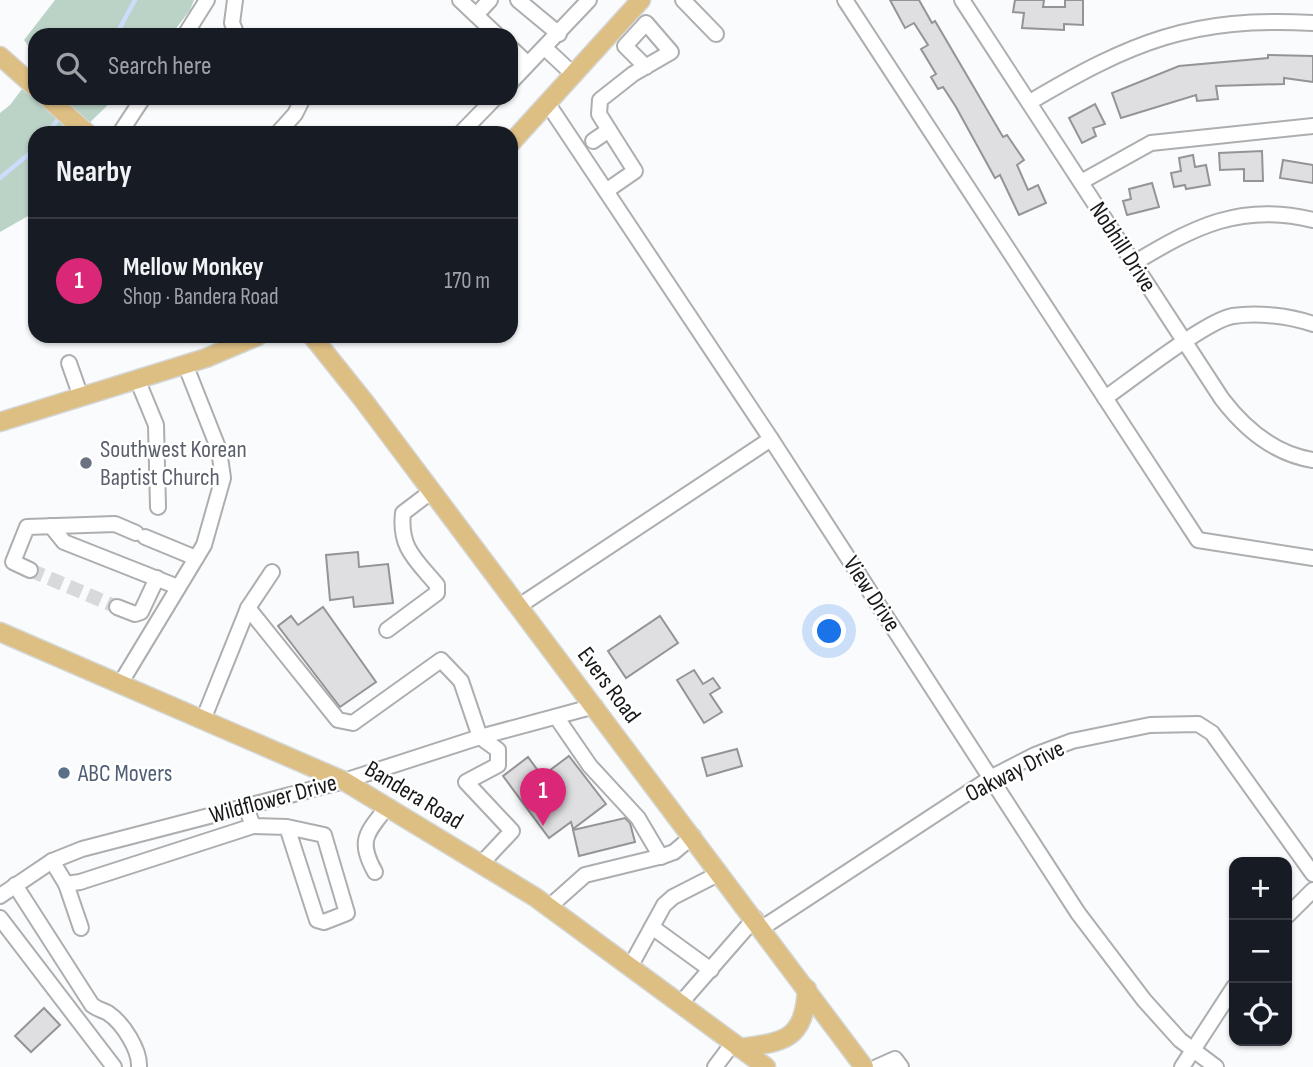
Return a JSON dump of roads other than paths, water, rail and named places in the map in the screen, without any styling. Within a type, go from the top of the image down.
[{"type":"main road","points":[[518,136],[641,0]]},
{"type":"main road","points":[[0,56],[28,80]]},
{"type":"main road","points":[[56,105],[79,126]]},
{"type":"main road","points":[[0,422],[185,364],[240,343]]},
{"type":"main road","name":"Evers Road","points":[[317,343],[595,706],[864,1067]]},
{"type":"main road","name":"Bandera Road","points":[[0,632],[344,781],[549,907],[766,1067]]},
{"type":"main road","points":[[736,1045],[769,1044],[799,1027],[806,1011],[807,989]]},
{"type":"street","points":[[189,28],[207,0]]},
{"type":"street","points":[[234,28],[235,0]]},
{"type":"street","points":[[460,0],[490,28]]},
{"type":"street","points":[[476,15],[490,0]]},
{"type":"street","points":[[518,0],[559,34]]},
{"type":"street","points":[[518,74],[546,49],[589,0]]},
{"type":"street","points":[[683,0],[716,34]]},
{"type":"street","points":[[845,0],[1198,540],[1313,558]]},
{"type":"street","name":"Nobhill Drive","points":[[962,0],[1237,418],[1259,438],[1282,451],[1313,460]]},
{"type":"street","points":[[1030,102],[1089,66],[1177,32],[1211,25],[1266,20],[1313,23]]},
{"type":"street","points":[[546,49],[574,75]]},
{"type":"street","points":[[518,55],[527,63]]},
{"type":"street","points":[[606,191],[635,171],[599,114],[600,100],[646,67]]},
{"type":"street","name":"View Drive","points":[[548,104],[771,439],[1078,913],[1144,1000],[1193,1051],[1216,1067]]},
{"type":"street","points":[[125,126],[138,105]]},
{"type":"street","points":[[284,126],[300,105]]},
{"type":"street","points":[[468,126],[488,105]]},
{"type":"street","points":[[1081,181],[1151,143],[1313,126]]},
{"type":"street","points":[[593,141],[609,130]]},
{"type":"street","points":[[1133,263],[1169,242],[1229,217],[1261,213],[1287,214],[1313,220]]},
{"type":"street","points":[[1105,398],[1185,342],[1230,316],[1263,315],[1313,324]]},
{"type":"street","points":[[69,363],[81,397]]},
{"type":"street","points":[[120,684],[204,545],[223,478],[219,450],[185,364]]},
{"type":"street","points":[[137,379],[156,425],[158,507]]},
{"type":"street","points":[[519,606],[771,439]]},
{"type":"street","points":[[387,629],[437,593],[437,585],[404,545],[401,528],[403,513],[432,491]]},
{"type":"street","points":[[30,569],[13,562],[27,527],[115,524],[196,558]]},
{"type":"street","points":[[51,526],[64,542],[178,587]]},
{"type":"street","points":[[203,720],[248,608],[272,572]]},
{"type":"street","points":[[117,607],[135,614],[141,612],[157,578]]},
{"type":"street","points":[[248,608],[338,720],[353,723],[441,660],[461,681],[480,737],[498,750],[498,765],[466,782],[512,831],[481,864]]},
{"type":"street","name":"Wildflower Drive","points":[[0,896],[52,861],[82,849],[344,781],[480,737],[595,706]]},
{"type":"street","points":[[557,718],[599,777],[638,818],[661,856]]},
{"type":"street","name":"Oakway Drive","points":[[680,1004],[758,923],[992,777],[1035,755],[1072,741],[1150,724],[1198,724],[1212,733],[1313,874]]},
{"type":"street","points":[[246,807],[253,826]]},
{"type":"street","points":[[375,872],[364,845],[366,833],[387,807]]},
{"type":"street","points":[[66,884],[253,826],[287,827],[324,835],[347,913],[324,922],[317,920],[287,827]]},
{"type":"street","points":[[549,907],[586,875],[674,852],[693,836]]},
{"type":"street","points":[[52,861],[66,884],[81,928]]},
{"type":"street","points":[[630,967],[664,905],[673,897],[720,873]]},
{"type":"street","points":[[15,885],[92,1005],[109,1014],[134,1046],[140,1055],[139,1067]]},
{"type":"street","points":[[1292,911],[1313,890]]},
{"type":"street","points":[[0,918],[114,1067]]},
{"type":"street","points":[[652,927],[710,970]]},
{"type":"street","points":[[1182,1067],[1229,995]]},
{"type":"street","points":[[715,1067],[736,1045]]},
{"type":"street","points":[[877,1067],[895,1059],[901,1067]]},
{"type":"waterway","points":[[120,28],[135,0]]},
{"type":"waterway","points":[[53,126],[61,115]]},
{"type":"waterway","points":[[0,178],[28,155]]},
{"type":"tunnel","points":[[30,570],[117,607]]},
{"type":"place","name":"Southwest Korean Baptist Church","points":[[86,463]]},
{"type":"place","name":"ABC Movers","points":[[64,773]]},
{"type":"place","name":"Mellow Monkey","points":[[543,826]]}]
